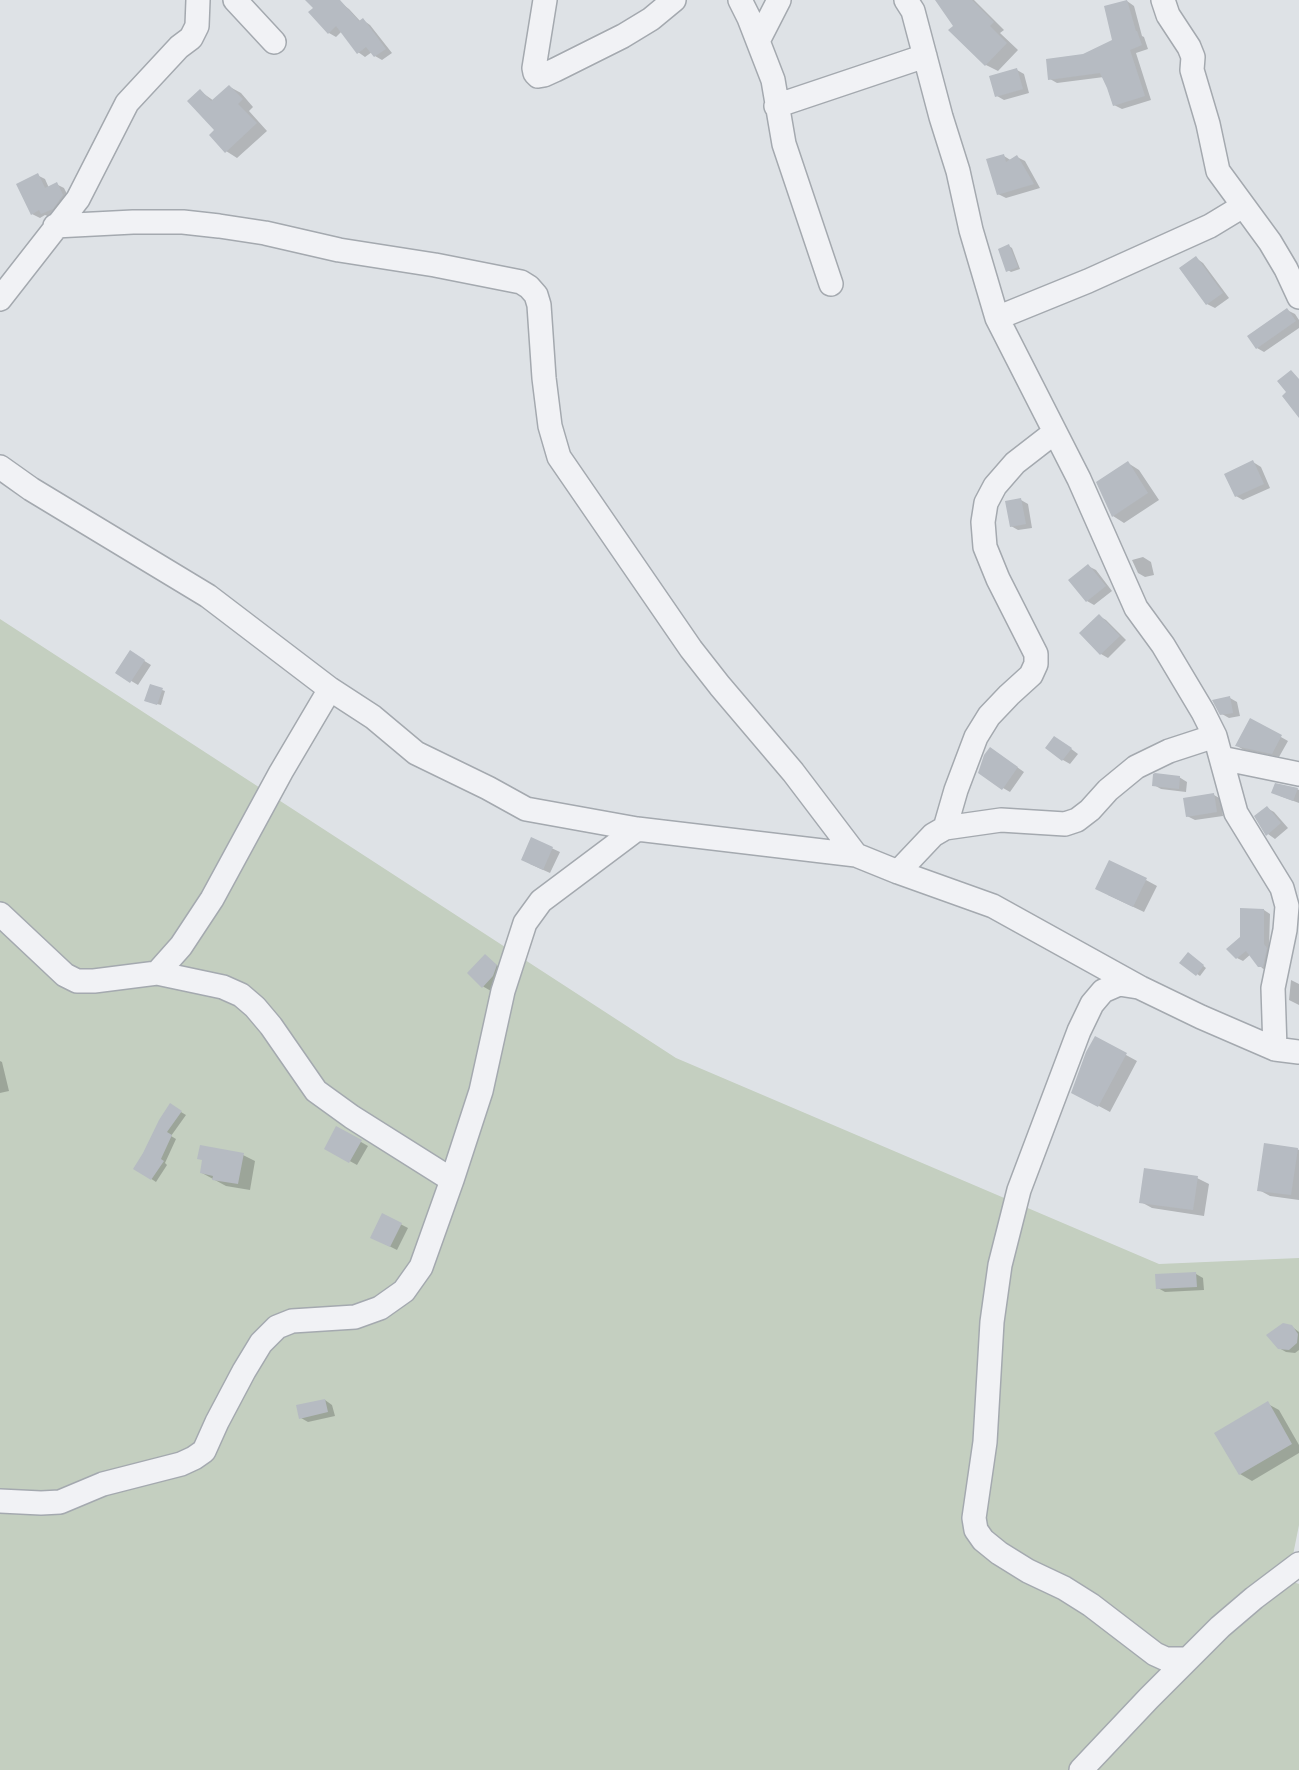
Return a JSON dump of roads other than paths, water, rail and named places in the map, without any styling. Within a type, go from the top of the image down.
[{"type":"street","points":[[0,299],[78,199],[127,103],[179,47],[191,38],[197,26],[198,0]]},
{"type":"street","points":[[235,0],[274,42]]},
{"type":"street","points":[[545,0],[534,68],[538,76],[623,36],[651,19],[674,0]]},
{"type":"street","points":[[740,0],[773,80],[785,144],[831,284]]},
{"type":"street","points":[[758,41],[779,0]]},
{"type":"street","points":[[906,0],[913,11],[997,318],[1079,479],[1136,608],[1163,645],[1215,736],[1236,813],[1282,888],[1287,906],[1273,988],[1275,1049]]},
{"type":"street","points":[[1163,0],[1168,15],[1194,57],[1192,71],[1208,124],[1218,171],[1270,242],[1299,297]]},
{"type":"street","points":[[776,106],[925,57]]},
{"type":"street","points":[[997,318],[1088,281],[1210,226],[1243,206]]},
{"type":"street","points":[[55,226],[133,222],[183,222],[219,226],[265,233],[339,250],[435,265],[521,282],[529,286],[539,305],[550,426],[559,457],[691,649],[793,772],[856,855]]},
{"type":"street","points":[[945,828],[976,737],[989,716],[1031,675],[1036,664],[1036,654],[985,547],[983,522],[986,503],[995,486],[1015,463],[1055,432]]},
{"type":"street","points":[[0,467],[31,489],[208,596],[330,689],[373,716],[416,753],[526,809],[637,830],[856,855],[993,906],[1141,988],[1201,1017],[1275,1049],[1299,1052]]},
{"type":"street","points":[[157,973],[181,946],[212,899],[330,689]]},
{"type":"street","points":[[898,872],[933,835],[945,828],[1000,820],[1065,824],[1077,820],[1136,767],[1169,751],[1215,736]]},
{"type":"street","points":[[1221,758],[1299,774]]},
{"type":"street","points":[[0,1500],[60,1502],[103,1484],[181,1464],[204,1451],[244,1371],[261,1343],[277,1327],[292,1321],[355,1317],[380,1308],[404,1291],[421,1267],[452,1180],[481,1091],[503,991],[526,923],[541,901],[637,830]]},
{"type":"street","points":[[0,914],[65,975],[77,981],[157,973],[223,987],[241,995],[271,1026],[316,1091],[452,1180]]},
{"type":"street","points":[[1141,988],[1119,984],[1103,991],[1092,1004],[1079,1031],[1019,1190],[1000,1265],[992,1322],[985,1442],[974,1518],[976,1530],[983,1540],[999,1553],[1082,1599],[1155,1654],[1166,1659],[1188,1659]]},
{"type":"street","points":[[1081,1770],[1220,1627],[1299,1564]]}]
